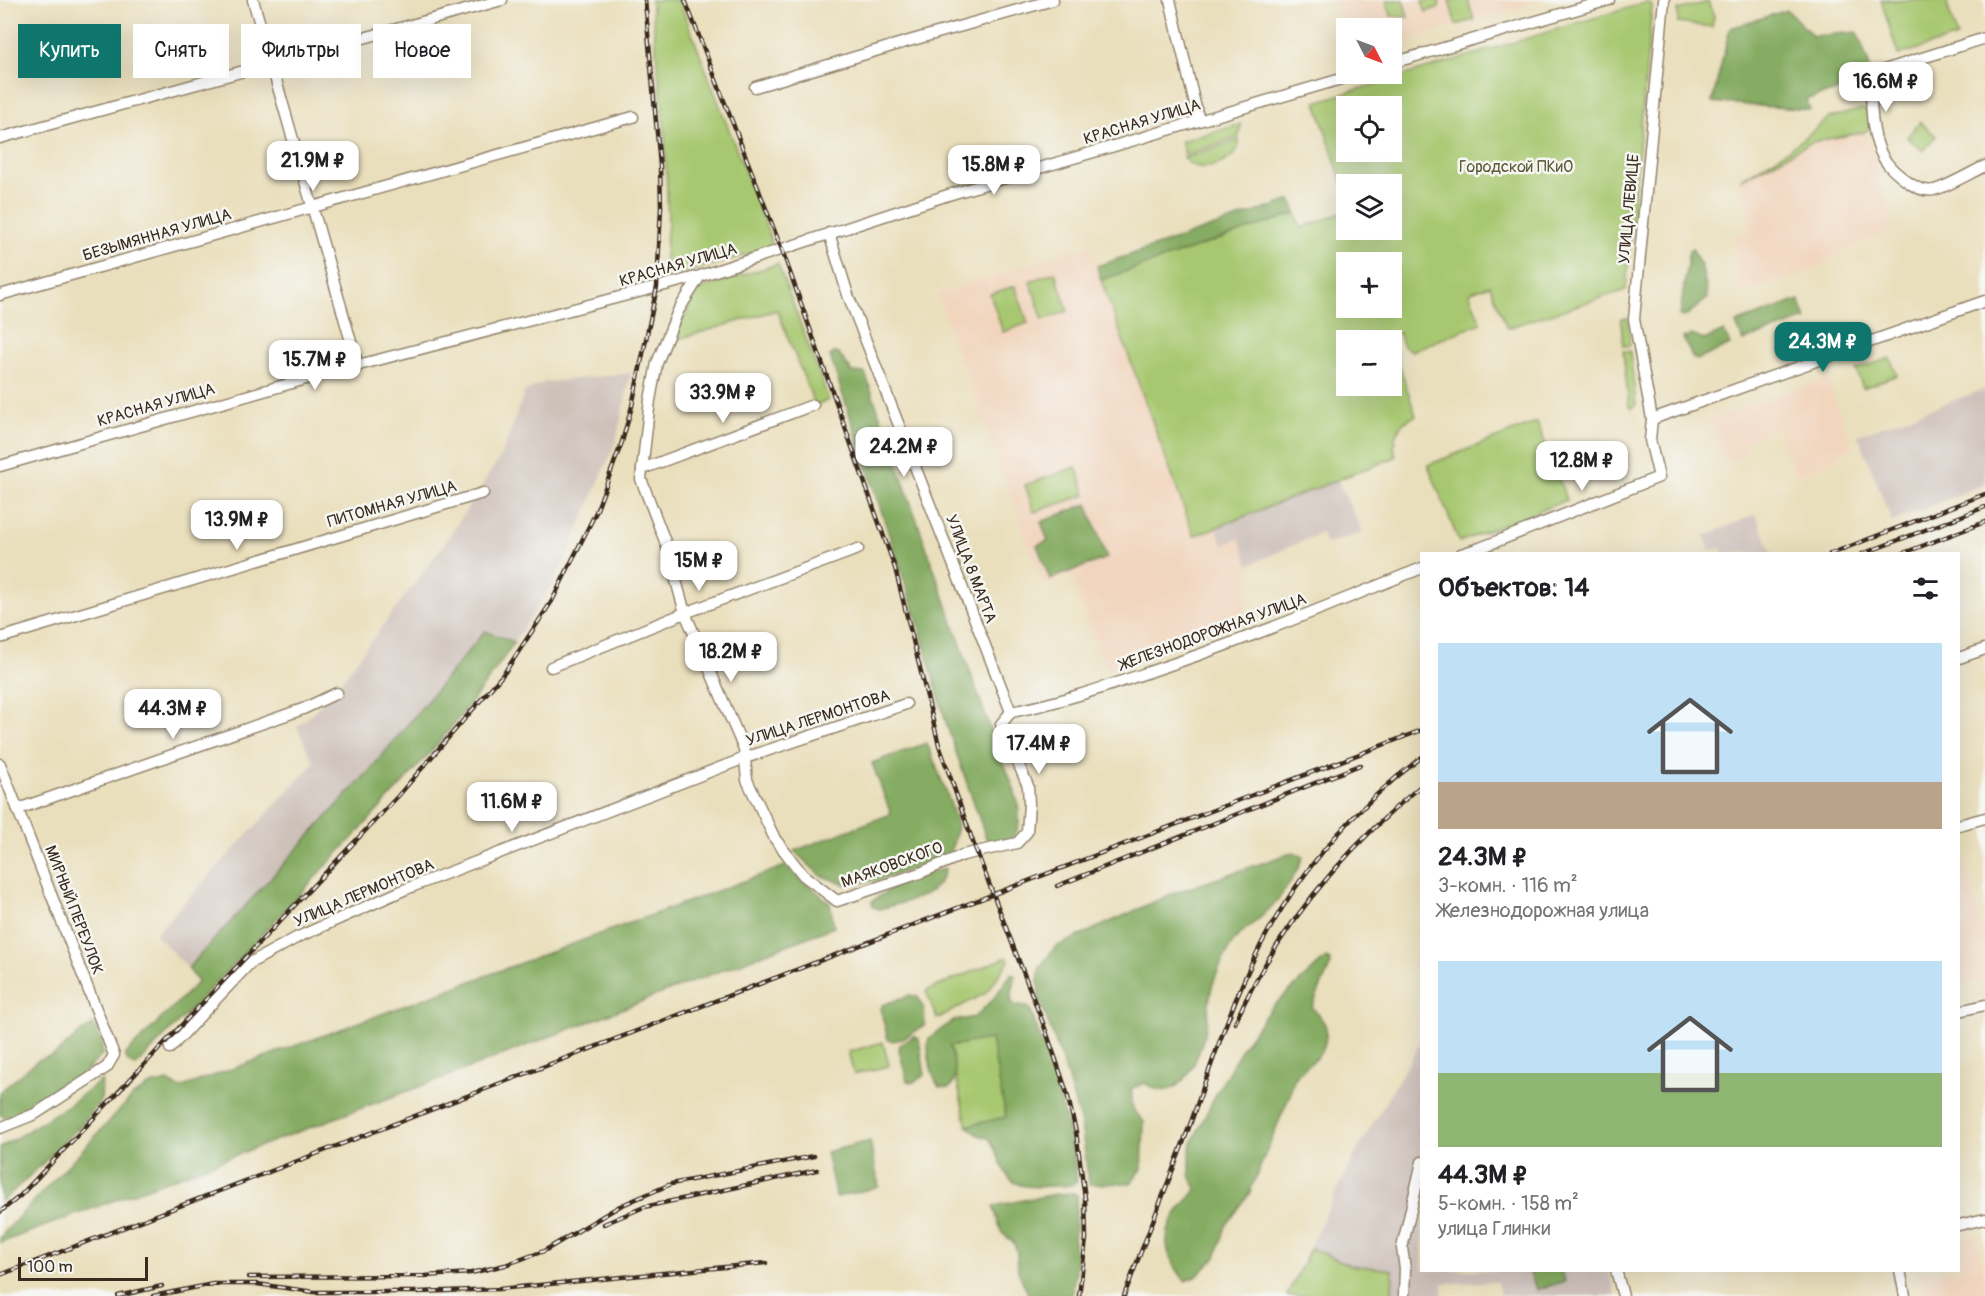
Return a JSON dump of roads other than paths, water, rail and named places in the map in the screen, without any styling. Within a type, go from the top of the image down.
[{"type":"street","points":[[253,0],[260,24]]},
{"type":"street","points":[[361,39],[502,0]]},
{"type":"street","points":[[754,87],[1053,0]]},
{"type":"street","points":[[1170,0],[1199,121]]},
{"type":"street","points":[[1402,60],[1609,0]]},
{"type":"street","name":"УЛИЦА ЛЕВИЦЕ","points":[[1652,419],[1634,319],[1664,0]]},
{"type":"street","points":[[1985,38],[1875,73],[1871,114],[1877,141],[1886,163],[1922,190],[1935,190],[1985,166]]},
{"type":"street","points":[[0,138],[241,72]]},
{"type":"street","points":[[276,78],[358,366]]},
{"type":"street","name":"КРАСНАЯ УЛИЦА","points":[[0,466],[156,420],[700,276],[948,195],[1336,81]]},
{"type":"street","name":"БЕЗЫМЯННАЯ УЛИЦА","points":[[0,295],[633,117]]},
{"type":"street","name":"УЛИЦА 8 МАРТА","points":[[829,234],[848,295],[1011,712]]},
{"type":"street","name":"МАЯКОВСКОГО","points":[[700,276],[678,311],[657,363],[650,400],[641,479],[666,544],[685,612],[744,749],[747,780],[775,839],[803,875],[837,901],[920,873],[963,855],[1017,843],[1027,832],[1029,804],[1028,786],[1001,724],[1011,712]]},
{"type":"street","points":[[1467,552],[1659,477],[1650,440],[1652,419],[1985,301]]},
{"type":"street","points":[[642,469],[813,405]]},
{"type":"street","name":"ПИТОМНАЯ УЛИЦА","points":[[0,638],[483,494]]},
{"type":"street","points":[[551,667],[685,612],[858,549]]},
{"type":"street","name":"ЖЕЛЕЗНОДОРОЖНАЯ УЛИЦА","points":[[1011,712],[1041,706],[1222,648],[1420,569]]},
{"type":"street","points":[[1960,658],[1985,649]]},
{"type":"street","points":[[18,809],[303,709],[337,693]]},
{"type":"street","name":"УЛИЦА ЛЕРМОНТОВА","points":[[170,1048],[250,963],[298,937],[406,889],[745,758],[906,704]]},
{"type":"street","name":"МИРНЫЙ ПЕРЕУЛОК","points":[[0,764],[114,1055],[107,1067],[35,1114],[0,1128]]},
{"type":"street","points":[[1960,825],[1985,818]]},
{"type":"street","points":[[1960,1011],[1985,1005]]},
{"type":"street","points":[[1404,1296],[1405,1268],[1402,1248],[1420,1171]]},
{"type":"street","points":[[1960,1225],[1985,1219]]},
{"type":"street","points":[[1617,1272],[1623,1296]]},
{"type":"street","points":[[1900,1272],[1905,1296]]},
{"type":"railway","points":[[0,1212],[20,1196],[398,796],[505,672],[552,601],[596,512],[622,442],[632,406],[657,287],[661,207],[660,166],[645,0]]},
{"type":"railway","points":[[685,0],[782,250],[895,568],[939,745],[1067,1093],[1076,1132],[1085,1198],[1086,1239],[1079,1296]]},
{"type":"railway","points":[[1835,552],[1985,494]]},
{"type":"railway","points":[[1867,552],[1985,507]]},
{"type":"railway","points":[[1906,552],[1985,522]]},
{"type":"railway","points":[[0,1275],[1420,731]]},
{"type":"railway","points":[[1124,1296],[1230,1014],[1245,978],[1278,914],[1319,856],[1342,829],[1367,803],[1420,759]]},
{"type":"railway","points":[[1057,886],[1360,765]]},
{"type":"railway","points":[[1235,1023],[1271,956],[1315,894],[1339,864],[1420,787]]},
{"type":"railway","points":[[249,1277],[425,1276],[471,1273],[505,1265],[544,1251],[620,1206],[671,1184],[814,1156]]},
{"type":"railway","points":[[604,1224],[644,1207],[817,1170]]},
{"type":"railway","points":[[153,1296],[213,1284],[257,1284],[314,1292],[499,1289],[766,1263]]},
{"type":"railway","points":[[118,1296],[162,1286]]},
{"type":"park label","name":"Городской ПКиО","points":[[1516,167]]}]
